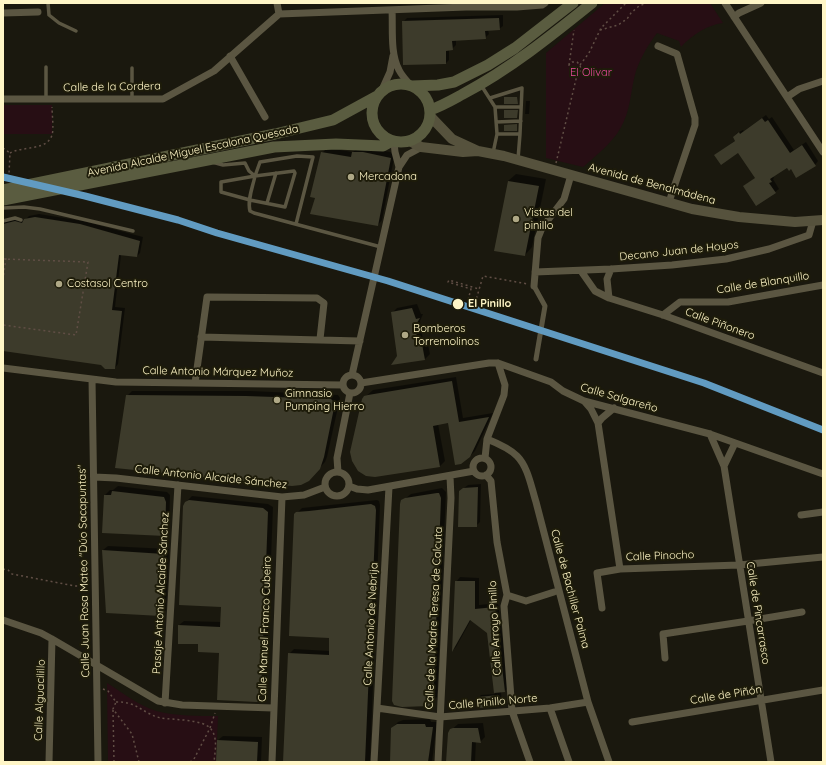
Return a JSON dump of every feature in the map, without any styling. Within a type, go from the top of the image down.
[{"type":"main road","points":[[411,86],[438,85],[454,82],[488,65],[515,48],[574,3]]},
{"type":"main road","points":[[430,113],[481,84],[522,58],[592,3]]},
{"type":"main road","points":[[403,84],[411,86],[419,90],[425,96],[430,113],[428,124],[424,132],[418,138],[409,142],[393,142],[384,137],[373,123],[373,105],[379,94],[395,85],[403,84]]},
{"type":"main road","name":"Avenida Alcalde Miguel Escalona Quesada","points":[[3,190],[275,134],[333,120],[379,94]]},
{"type":"main road","name":"Avenida de Benalmádena","points":[[430,113],[452,139],[478,151],[555,170],[692,209],[739,218],[795,222],[819,220]]},
{"type":"main road","name":"Avenida Alcalde Miguel Escalona Quesada","points":[[3,200],[274,147],[336,144],[383,146],[393,142]]},
{"type":"main road","name":"Avenida de Benalmádena","points":[[409,142],[422,147],[463,152],[478,151]]},
{"type":"street","points":[[277,3],[279,14],[392,10],[467,5],[517,7],[542,5],[545,3]]},
{"type":"street","points":[[725,3],[823,152]]},
{"type":"street","points":[[734,17],[761,3]]},
{"type":"street","points":[[392,10],[394,52],[399,71],[411,86]]},
{"type":"street","points":[[3,13],[38,12]]},
{"type":"street","name":"Calle de la Cordera","points":[[3,99],[163,100],[214,71],[279,14]]},
{"type":"street","points":[[658,46],[677,54],[695,118],[695,124],[669,202]]},
{"type":"street","points":[[379,94],[390,72],[394,52]]},
{"type":"street","points":[[230,56],[265,117]]},
{"type":"street","points":[[787,97],[799,89],[823,81]]},
{"type":"street","points":[[393,142],[399,167]]},
{"type":"street","points":[[352,375],[399,167],[407,155],[409,142]]},
{"type":"street","points":[[407,155],[422,147]]},
{"type":"street","points":[[536,359],[545,306],[534,286],[538,238],[542,228],[564,199],[571,175]]},
{"type":"street","name":"Decano Juan de Hoyos","points":[[535,272],[611,270],[726,259],[769,249],[809,235],[819,220]]},
{"type":"street","points":[[609,298],[607,279],[611,270]]},
{"type":"street","name":"Calle Piñonero","points":[[581,271],[595,290],[609,298],[663,315],[823,373]]},
{"type":"street","name":"Calle de Blanquillo","points":[[663,315],[680,302],[728,302],[823,285]]},
{"type":"street","points":[[195,383],[207,297],[317,298],[324,303],[320,339]]},
{"type":"street","points":[[201,336],[360,341]]},
{"type":"street","points":[[485,458],[487,439],[504,395],[505,385],[498,363]]},
{"type":"street","name":"Calle Salgareño","points":[[361,383],[498,363],[551,382],[563,391],[584,401],[710,434],[823,474]]},
{"type":"street","name":"Calle Antonio Márquez Muñoz","points":[[3,368],[116,382],[343,385]]},
{"type":"street","points":[[352,375],[357,376],[361,383],[358,391],[350,393],[345,390],[343,385],[344,379],[352,375]]},
{"type":"street","name":"Calle Juan Rosa Mateo \"Dúo Sacapuntas\"","points":[[92,379],[98,762]]},
{"type":"street","points":[[338,472],[337,458],[350,393]]},
{"type":"street","name":"Calle Pinocho","points":[[584,401],[591,409],[598,423],[620,569],[739,565],[823,557]]},
{"type":"street","points":[[598,423],[614,408]]},
{"type":"street","name":"Calle de Pincarrasco","points":[[710,434],[724,466],[772,762]]},
{"type":"street","name":"Calle de Bachiller Palma","points":[[487,439],[506,448],[517,456],[527,471],[588,702],[609,762]]},
{"type":"street","points":[[724,466],[735,442]]},
{"type":"street","points":[[479,458],[485,458],[491,464],[490,470],[486,475],[481,476],[474,471],[473,465],[479,458]]},
{"type":"street","points":[[349,486],[357,489],[368,490],[474,471]]},
{"type":"street","points":[[334,472],[342,473],[348,478],[349,486],[345,493],[338,496],[330,494],[325,487],[325,480],[327,476],[334,472]]},
{"type":"street","name":"Calle Arroyo Pinillo","points":[[486,475],[491,481],[498,542],[507,595],[504,606],[512,711],[530,762]]},
{"type":"street","name":"Calle de la Madre Teresa de Calcuta","points":[[438,762],[451,498],[450,476]]},
{"type":"street","name":"Calle Antonio Alcaide Sánchez","points":[[94,477],[116,478],[282,497],[304,495],[325,487]]},
{"type":"street","name":"Pasaje Antonio Alcaide Sánchez","points":[[165,703],[178,485]]},
{"type":"street","name":"Calle Antonio de Nebrija","points":[[374,762],[389,486]]},
{"type":"street","name":"Calle Manuel Franco Cubeiro","points":[[272,762],[282,497]]},
{"type":"street","points":[[801,514],[823,512]]},
{"type":"street","points":[[602,608],[596,573],[620,569]]},
{"type":"street","points":[[507,595],[526,601],[554,592]]},
{"type":"street","points":[[665,658],[663,634],[802,612]]},
{"type":"street","points":[[3,620],[52,638],[148,696],[165,703],[273,708]]},
{"type":"street","name":"Calle Alguacilillo","points":[[49,762],[52,638]]},
{"type":"street","name":"Calle de Piñón","points":[[632,722],[823,690]]},
{"type":"street","name":"Calle Pinillo Norte","points":[[377,708],[440,717],[550,708],[588,702]]},
{"type":"street","points":[[550,708],[569,762]]},
{"type":"lane","points":[[48,3],[49,15],[59,23],[76,31]]},
{"type":"lane","points":[[46,67],[49,99]]},
{"type":"lane","points":[[132,68],[132,99]]},
{"type":"lane","points":[[481,84],[494,107],[497,134],[493,154]]},
{"type":"lane","points":[[490,98],[522,88],[518,160]]},
{"type":"lane","points":[[494,107],[522,107]]},
{"type":"lane","points":[[496,122],[521,121]]},
{"type":"lane","points":[[497,134],[520,134]]},
{"type":"lane","points":[[296,224],[313,157],[297,156],[260,162],[255,176],[250,200],[250,211],[254,213],[381,247]]},
{"type":"lane","points":[[207,160],[215,164],[223,165],[245,163],[249,171],[255,176]]},
{"type":"lane","points":[[294,171],[295,173],[285,207],[221,192],[221,182],[255,176],[294,171]]},
{"type":"lane","points":[[267,203],[276,173]]},
{"type":"lane","points":[[3,208],[24,207],[40,209],[133,231]]},
{"type":"lane","points":[[3,221],[15,218],[21,220]]},
{"type":"path","points":[[555,170],[577,75],[581,70],[580,65],[589,53],[600,30],[626,3]]},
{"type":"path","points":[[600,30],[618,25],[627,19],[639,6],[647,3]]},
{"type":"path","points":[[574,29],[569,65],[571,74],[577,75]]},
{"type":"path","points":[[569,65],[572,62],[577,62],[580,65]]},
{"type":"path","points":[[10,153],[16,150],[41,146],[47,143],[52,134],[49,99]]},
{"type":"path","points":[[3,148],[10,153]]},
{"type":"path","points":[[3,180],[9,174],[10,153]]},
{"type":"path","points":[[3,280],[4,258],[88,262],[76,335],[3,325]]},
{"type":"path","points":[[480,288],[449,280],[448,282],[471,289],[468,299],[476,300],[480,288],[483,276],[534,286]]},
{"type":"path","points":[[3,569],[8,570],[12,574],[75,586],[95,586]]},
{"type":"path","points":[[97,685],[108,691],[116,702]]},
{"type":"path","points":[[114,762],[113,709],[116,702]]},
{"type":"path","points":[[116,702],[131,703],[153,715],[162,718],[202,723],[210,728],[215,737],[214,762]]},
{"type":"path","points":[[190,762],[194,759],[210,728],[215,716],[215,706]]},
{"type":"path","points":[[113,709],[132,734],[139,762]]},
{"type":"green space","name":"El Olivar","points":[[605,3],[710,3],[723,23],[700,31],[681,47],[679,41],[657,33],[645,51],[638,66],[634,77],[630,103],[626,115],[621,128],[612,140],[583,167],[546,158],[546,53]]},
{"type":"green space","points":[[3,105],[52,105],[52,134],[3,134]]},
{"type":"green space","points":[[107,683],[137,702],[156,711],[179,715],[218,716],[216,762],[108,762]]},
{"type":"building","points":[[499,18],[500,30],[485,31],[486,39],[452,41],[453,50],[446,51],[446,64],[403,65],[402,21]]},
{"type":"building","points":[[504,97],[517,97],[518,104],[504,104]]},
{"type":"building","points":[[504,110],[518,110],[517,118],[504,118]]},
{"type":"building","points":[[762,118],[765,122],[768,120],[790,153],[802,145],[816,166],[796,178],[791,169],[789,171],[787,168],[770,179],[772,182],[769,183],[776,193],[756,206],[743,186],[755,178],[738,153],[721,165],[714,155],[735,141],[733,137],[739,132],[740,134]]},
{"type":"building","points":[[517,124],[517,131],[504,131],[504,125]]},
{"type":"building","name":"Mercadona","points":[[321,152],[351,157],[352,152],[363,152],[391,158],[378,226],[310,214],[315,198],[310,197]]},
{"type":"building","name":"Vistas del pinillo","points":[[508,181],[539,186],[525,256],[494,251]]},
{"type":"building","name":"Costasol Centro","points":[[35,217],[80,224],[140,241],[137,257],[119,255],[112,310],[122,311],[115,369],[105,369],[101,365],[3,351],[3,224],[15,221],[22,223],[24,219]]},
{"type":"building","name":"Bomberos Torremolinos","points":[[412,308],[416,319],[420,318],[415,326],[418,344],[422,344],[425,360],[391,365],[397,356],[391,312]]},
{"type":"building","points":[[452,381],[459,422],[489,417],[470,457],[461,464],[455,465],[448,423],[433,426],[440,467],[375,477],[366,476],[358,471],[352,461],[350,452],[362,399],[364,396]]},
{"type":"building","points":[[126,395],[246,396],[331,399],[335,403],[324,457],[320,469],[309,481],[301,485],[292,486],[115,468]]},
{"type":"building","points":[[478,487],[477,527],[458,527],[459,491],[463,488]]},
{"type":"building","points":[[112,491],[164,497],[166,502],[165,536],[102,533],[104,495],[111,495]]},
{"type":"building","points":[[439,493],[441,498],[433,702],[429,706],[402,707],[394,705],[392,701],[400,504],[401,500],[405,498]]},
{"type":"building","points":[[189,500],[263,508],[268,512],[261,696],[260,700],[257,702],[217,700],[219,653],[198,652],[198,644],[178,644],[178,625],[220,627],[221,607],[179,605],[183,506],[185,502]]},
{"type":"building","points":[[371,504],[375,506],[376,510],[365,762],[283,762],[288,653],[329,655],[329,638],[289,636],[294,514],[296,512]]},
{"type":"building","points":[[102,550],[164,554],[161,616],[106,613]]},
{"type":"building","points":[[455,581],[475,581],[475,609],[495,607],[505,692],[494,693],[487,633],[470,620],[452,652]]},
{"type":"building","points":[[499,695],[500,706],[479,708],[478,697]]},
{"type":"building","points":[[397,724],[425,724],[426,727],[433,727],[428,762],[390,762],[391,728]]},
{"type":"building","points":[[478,728],[481,743],[472,742],[471,762],[446,762],[448,733],[450,729]]},
{"type":"building","points":[[217,740],[258,742],[257,762],[216,762]]},
{"type":"transit line","points":[[3,177],[178,220],[217,233],[388,281],[704,383],[823,430]]},
{"type":"place","name":"Mercadona","points":[[351,177]]},
{"type":"place","name":"Vistas del pinillo","points":[[516,219]]},
{"type":"place","name":"Costasol Centro","points":[[59,284]]},
{"type":"place","name":"El Pinillo","points":[[458,304]]},
{"type":"place","name":"Bomberos Torremolinos","points":[[405,335]]},
{"type":"place","name":"Gimnasio Pumping Hierro","points":[[277,400]]}]
